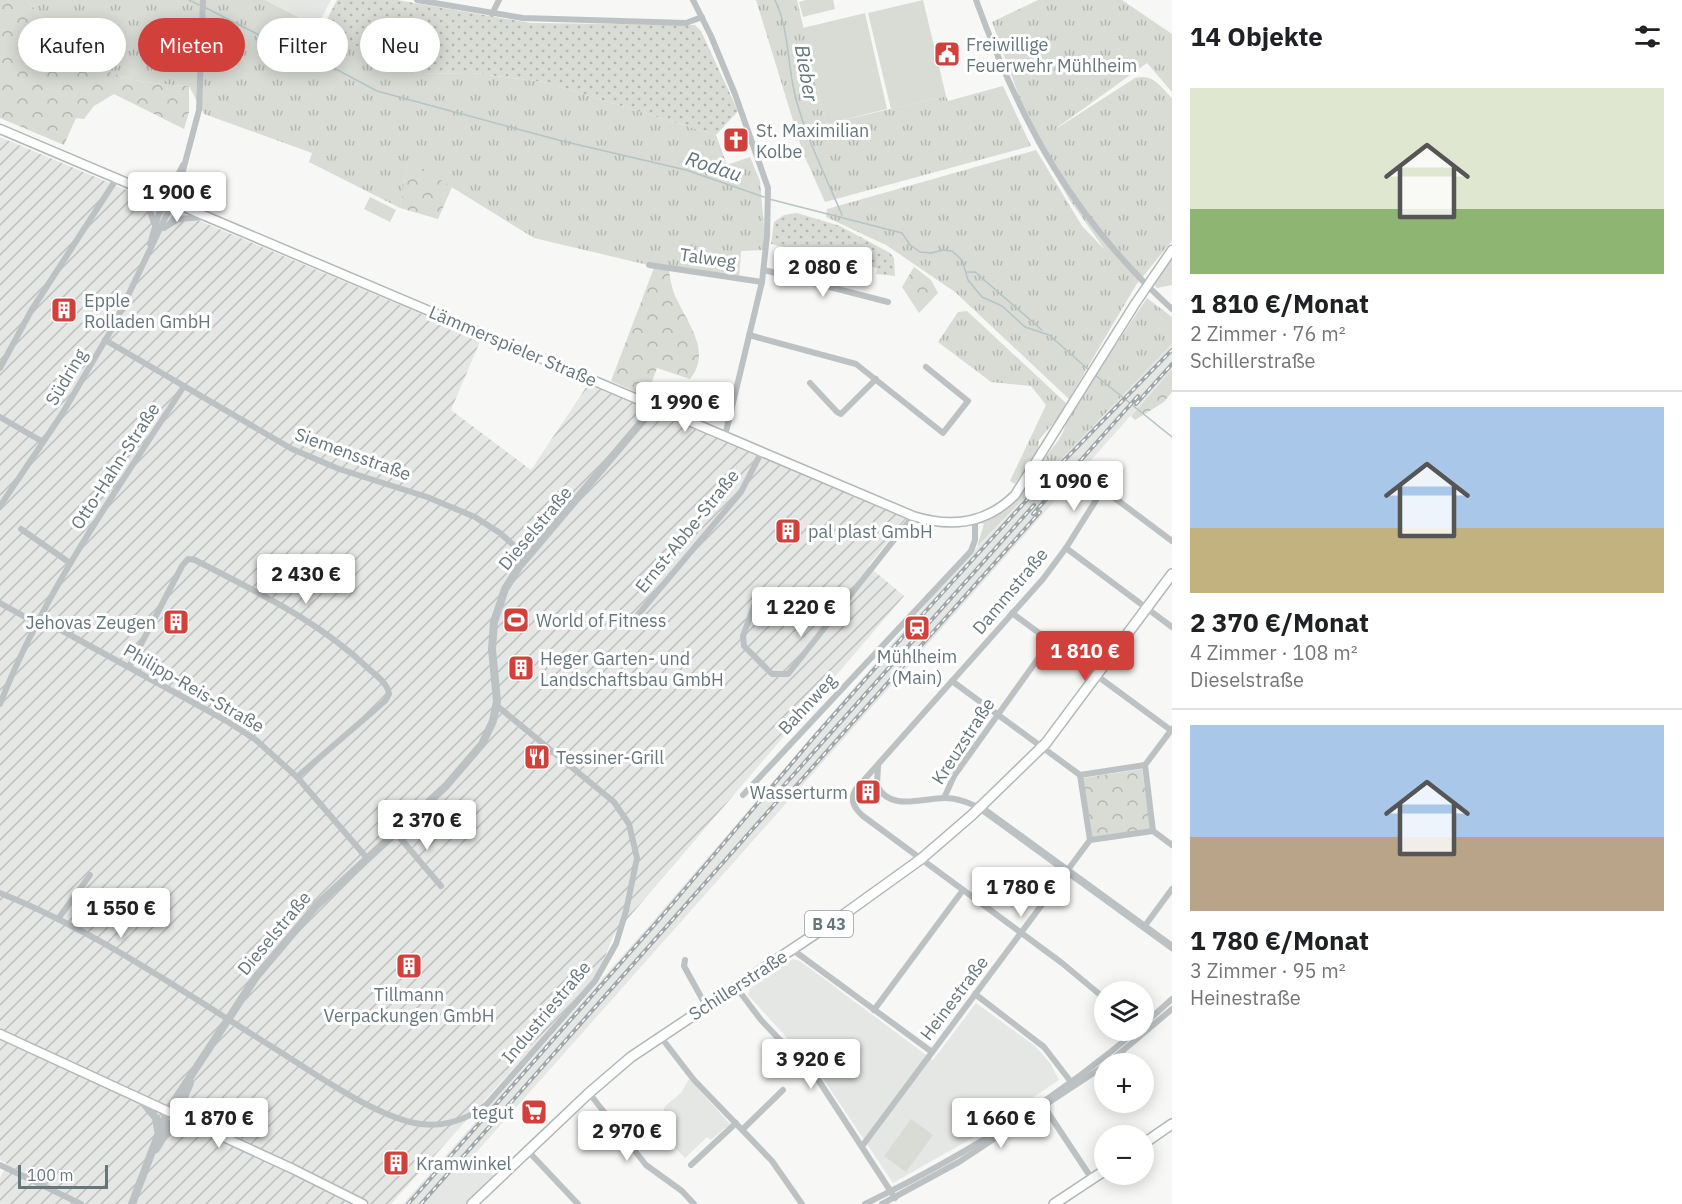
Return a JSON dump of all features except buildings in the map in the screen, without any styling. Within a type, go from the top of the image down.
[{"type":"main road","name":"Lämmerspieler Straße","points":[[0,129],[913,516],[941,522],[975,520],[998,509],[1018,491],[1102,355],[1172,250]]},
{"type":"main road","name":"B 43","points":[[1146,608],[1172,574]]},
{"type":"main road","name":"Schillerstraße","points":[[476,1203],[589,1093],[660,1036],[793,950],[921,859],[981,808],[1042,747],[1146,608]]},
{"type":"main road","points":[[0,1034],[363,1204]]},
{"type":"main road","points":[[1154,1136],[1172,1124]]},
{"type":"main road","points":[[1054,1204],[1092,1179]]},
{"type":"street","points":[[169,201],[183,178],[199,105],[203,0]]},
{"type":"street","points":[[417,0],[523,18],[686,23],[702,17]]},
{"type":"street","points":[[492,14],[499,0]]},
{"type":"street","points":[[693,0],[746,124],[768,188],[762,282],[725,436]]},
{"type":"street","points":[[976,0],[1015,95],[1063,184],[1115,253],[1172,309]]},
{"type":"street","points":[[169,201],[189,154]]},
{"type":"street","points":[[0,368],[34,305],[117,178]]},
{"type":"street","name":"Lämmerspieler Straße","points":[[183,178],[184,196],[207,217]]},
{"type":"street","name":"Lämmerspieler Straße","points":[[130,184],[146,199],[152,211],[156,232],[178,219],[207,217]]},
{"type":"street","name":"Südring","points":[[0,506],[44,442],[130,295],[169,201]]},
{"type":"street","name":"Talweg","points":[[649,265],[762,282]]},
{"type":"street","points":[[764,270],[888,302]]},
{"type":"street","points":[[749,335],[851,362],[876,379],[943,433],[968,401],[926,367]]},
{"type":"street","name":"Siemensstraße","points":[[105,340],[292,449],[339,469],[417,493],[476,517],[500,533],[527,558]]},
{"type":"street","points":[[810,383],[841,414],[876,379]]},
{"type":"street","name":"Otto-Hahn-Straße","points":[[0,704],[38,620],[70,563],[184,386]]},
{"type":"street","name":"Dieselstraße","points":[[153,1154],[158,1133],[167,1112],[226,1018],[287,937],[366,857],[446,786],[471,759],[490,727],[496,705],[497,687],[492,649],[494,622],[506,588],[527,558],[655,406]]},
{"type":"street","points":[[0,417],[44,442]]},
{"type":"street","name":"Ernst-Abbe-Straße","points":[[645,624],[636,617],[741,492],[762,451]]},
{"type":"street","name":"Dammstraße","points":[[921,859],[863,816],[854,806],[854,792],[1012,614],[1066,548],[1103,489]]},
{"type":"street","points":[[1112,496],[1172,541]]},
{"type":"street","points":[[754,603],[743,636],[744,646],[774,675],[788,674],[913,516]]},
{"type":"street","name":"Bahnweg","points":[[742,795],[971,551],[975,540],[975,520]]},
{"type":"street","points":[[21,529],[70,563]]},
{"type":"street","points":[[1066,548],[1172,627]]},
{"type":"street","points":[[129,667],[182,566],[188,559],[195,560],[311,622],[351,652],[386,686],[389,694],[385,701],[297,777]]},
{"type":"street","points":[[0,603],[38,620]]},
{"type":"street","points":[[1012,614],[1172,730],[1145,765],[1080,775]]},
{"type":"street","name":"Philipp-Reis-Straße","points":[[38,620],[129,667],[242,730],[280,760],[297,777],[366,857]]},
{"type":"street","name":"Kreuzstraße","points":[[944,798],[951,780],[1050,642]]},
{"type":"street","points":[[952,681],[1080,775],[1090,840],[1153,831],[1172,845]]},
{"type":"street","name":"Industriestraße","points":[[0,893],[58,919],[112,948],[318,1076],[384,1112],[411,1122],[441,1125],[469,1116],[486,1104],[589,988],[608,960],[622,925],[636,866],[634,837],[626,818],[614,802],[496,705]]},
{"type":"street","points":[[883,758],[878,766],[876,780],[878,789],[887,798],[909,802],[944,798],[981,808],[1172,947]]},
{"type":"street","points":[[1145,765],[1153,831]]},
{"type":"street","points":[[395,832],[441,886]]},
{"type":"street","name":"Heinestraße","points":[[863,1145],[1090,840]]},
{"type":"street","points":[[921,859],[1094,990]]},
{"type":"street","points":[[58,919],[90,875]]},
{"type":"street","points":[[1144,927],[1172,889]]},
{"type":"street","points":[[874,1010],[963,890]]},
{"type":"street","points":[[793,950],[932,1052]]},
{"type":"street","points":[[685,960],[684,966],[706,1006]]},
{"type":"street","points":[[736,987],[761,1020],[819,1080],[893,1194]]},
{"type":"street","points":[[975,994],[1037,1040],[1073,1084]]},
{"type":"street","points":[[1154,1015],[1172,999]]},
{"type":"street","points":[[1154,1021],[1172,1010]]},
{"type":"street","points":[[660,1036],[694,1080],[743,1129],[779,1170],[802,1204]]},
{"type":"street","points":[[865,1204],[893,1194],[959,1162],[1043,1108],[1125,1041]]},
{"type":"street","points":[[1116,1053],[1128,1041]]},
{"type":"street","name":"Dieselstraße","points":[[132,1204],[153,1154],[176,1116],[195,1070]]},
{"type":"street","points":[[882,1204],[893,1194],[1047,1097],[1094,1072]]},
{"type":"street","points":[[743,1129],[783,1090]]},
{"type":"street","points":[[589,1093],[646,1166],[682,1191],[694,1204]]},
{"type":"street","points":[[184,1095],[188,1113],[202,1127]]},
{"type":"street","points":[[1043,1108],[1047,1097]]},
{"type":"street","points":[[142,1101],[156,1118],[158,1133]]},
{"type":"street","points":[[1043,1108],[1092,1179]]},
{"type":"street","points":[[691,1165],[736,1123]]},
{"type":"street","points":[[529,1152],[578,1204]]},
{"type":"street","points":[[0,1165],[81,1204]]},
{"type":"shaded area","points":[[265,0],[331,0],[321,18],[301,18]]},
{"type":"shaded area","points":[[0,137],[481,339],[451,410],[531,470],[589,383],[907,518],[868,566],[904,596],[613,936],[601,967],[591,982],[391,1204],[0,1204],[0,1178],[7,1164],[0,1160]]},
{"type":"shaded area","points":[[1172,344],[1172,369],[473,1156],[495,1177],[465,1204],[403,1204],[647,928],[952,574]]},
{"type":"shaded area","points":[[793,959],[800,961],[933,1060],[976,1003],[1035,1046],[1050,1063],[1059,1080],[974,1137],[893,1183],[820,1074],[748,995],[750,988]]},
{"type":"shaded area","points":[[689,1079],[730,1124],[711,1140],[707,1137],[685,1158],[652,1123],[662,1116],[665,1106],[681,1093]]},
{"type":"green space","points":[[0,0],[27,0],[43,18],[18,18],[18,72],[110,72],[135,80],[189,86],[189,112],[184,129],[114,94],[94,106],[84,119],[76,118],[64,145],[0,118]]},
{"type":"green space","points":[[27,0],[265,0],[301,18],[257,18],[257,72],[348,72],[348,42],[360,48],[360,72],[472,73],[544,82],[716,135],[727,165],[750,157],[760,181],[766,250],[741,251],[739,280],[669,270],[534,238],[408,160],[400,208],[309,162],[312,153],[204,114],[189,86],[135,80],[110,72],[126,72],[126,18],[43,18]]},
{"type":"green space","points":[[337,0],[397,0],[531,23],[695,25],[701,31],[738,111],[716,135],[544,82],[472,73],[411,74],[407,72],[440,72],[440,18],[360,18],[360,48],[348,42],[348,18],[328,18]]},
{"type":"green space","points":[[756,0],[797,0],[826,124],[946,96],[948,101],[1003,86],[1031,146],[825,202],[803,153]]},
{"type":"green space","points":[[833,0],[835,9],[803,17],[799,2]]},
{"type":"green space","points":[[923,0],[946,96],[891,109],[868,13]]},
{"type":"green space","points":[[1038,0],[1122,0],[1172,34],[1172,92],[1147,63],[1051,132],[1135,78],[1151,79],[1172,98],[1172,241],[1136,285],[1069,399],[955,292],[886,245],[826,217],[827,209],[1036,150],[1082,226],[1105,250],[1069,199],[1036,143],[992,22]]},
{"type":"green space","points":[[865,13],[887,109],[826,124],[803,28]]},
{"type":"green space","points":[[408,159],[452,187],[438,219],[400,208]]},
{"type":"green space","points":[[370,197],[396,210],[390,222],[364,209]]},
{"type":"green space","points":[[797,213],[840,226],[890,253],[894,258],[895,276],[876,274],[877,268],[771,244],[774,222],[784,215]]},
{"type":"green space","points":[[1172,257],[1172,285],[1157,288],[1154,285]]},
{"type":"green space","points":[[914,267],[931,280],[938,293],[919,313],[902,287]]},
{"type":"green space","points":[[654,268],[669,270],[674,293],[695,335],[699,357],[697,368],[690,379],[657,368],[651,384],[664,390],[659,402],[611,381]]},
{"type":"green space","points":[[1147,298],[1172,317],[1172,344],[977,547],[984,524],[980,523],[1008,505],[1024,488],[1039,463],[1057,442],[1064,431],[1067,418]]},
{"type":"green space","points":[[967,311],[1066,403],[1061,414],[1039,440],[1038,451],[1015,484],[1010,481],[1046,405],[1031,386],[991,382],[938,342],[958,312]]},
{"type":"green space","points":[[1172,369],[1172,392],[1164,402],[1135,420],[1131,416]]},
{"type":"green space","points":[[1142,769],[1151,829],[1092,837],[1083,778]]},
{"type":"green space","points":[[911,1119],[933,1135],[906,1172],[884,1156]]},
{"type":"waterway","name":"Rodau","points":[[189,0],[199,5]]},
{"type":"waterway","name":"Bieber","points":[[775,0],[786,37],[793,87],[800,114],[842,215]]},
{"type":"waterway","name":"Rodau","points":[[206,8],[279,45],[315,58],[377,91],[562,141],[686,170],[764,197]]},
{"type":"waterway","name":"Rodau","points":[[769,199],[902,233],[910,245],[920,252],[952,251],[962,260],[968,280],[982,297],[1002,306],[1025,327],[1049,335],[1089,370]]},
{"type":"waterway","points":[[967,272],[975,272],[1042,330]]},
{"type":"waterway","name":"Rodau","points":[[1095,375],[1172,437]]},
{"type":"railway","points":[[408,1204],[656,923],[815,736],[924,613],[1044,481],[1172,350]]},
{"type":"railway","points":[[1136,404],[1172,364]]},
{"type":"railway","points":[[1033,514],[1138,396]]},
{"type":"railway","points":[[779,791],[1034,505]]},
{"type":"railway","points":[[787,796],[1040,512]]},
{"type":"railway","points":[[421,1204],[789,788]]},
{"type":"place","name":"Freiwillige Feuerwehr Mühlheim","points":[[947,54]]},
{"type":"place","name":"St. Maximilian Kolbe","points":[[736,140]]},
{"type":"place","name":"Epple Rolladen GmbH","points":[[64,310]]},
{"type":"place","name":"pal plast GmbH","points":[[788,531]]},
{"type":"place","name":"World of Fitness","points":[[516,620]]},
{"type":"place","name":"Jehovas Zeugen","points":[[176,622]]},
{"type":"place","name":"Mühlheim (Main)","points":[[917,628]]},
{"type":"place","name":"Heger Garten- und Landschaftsbau GmbH","points":[[521,668]]},
{"type":"place","name":"Tessiner-Grill","points":[[537,757]]},
{"type":"place","name":"Wasserturm","points":[[868,792]]},
{"type":"place","name":"Tillmann Verpackungen GmbH","points":[[409,966]]},
{"type":"place","name":"tegut","points":[[534,1112]]},
{"type":"place","name":"Kramwinkel","points":[[396,1163]]}]
